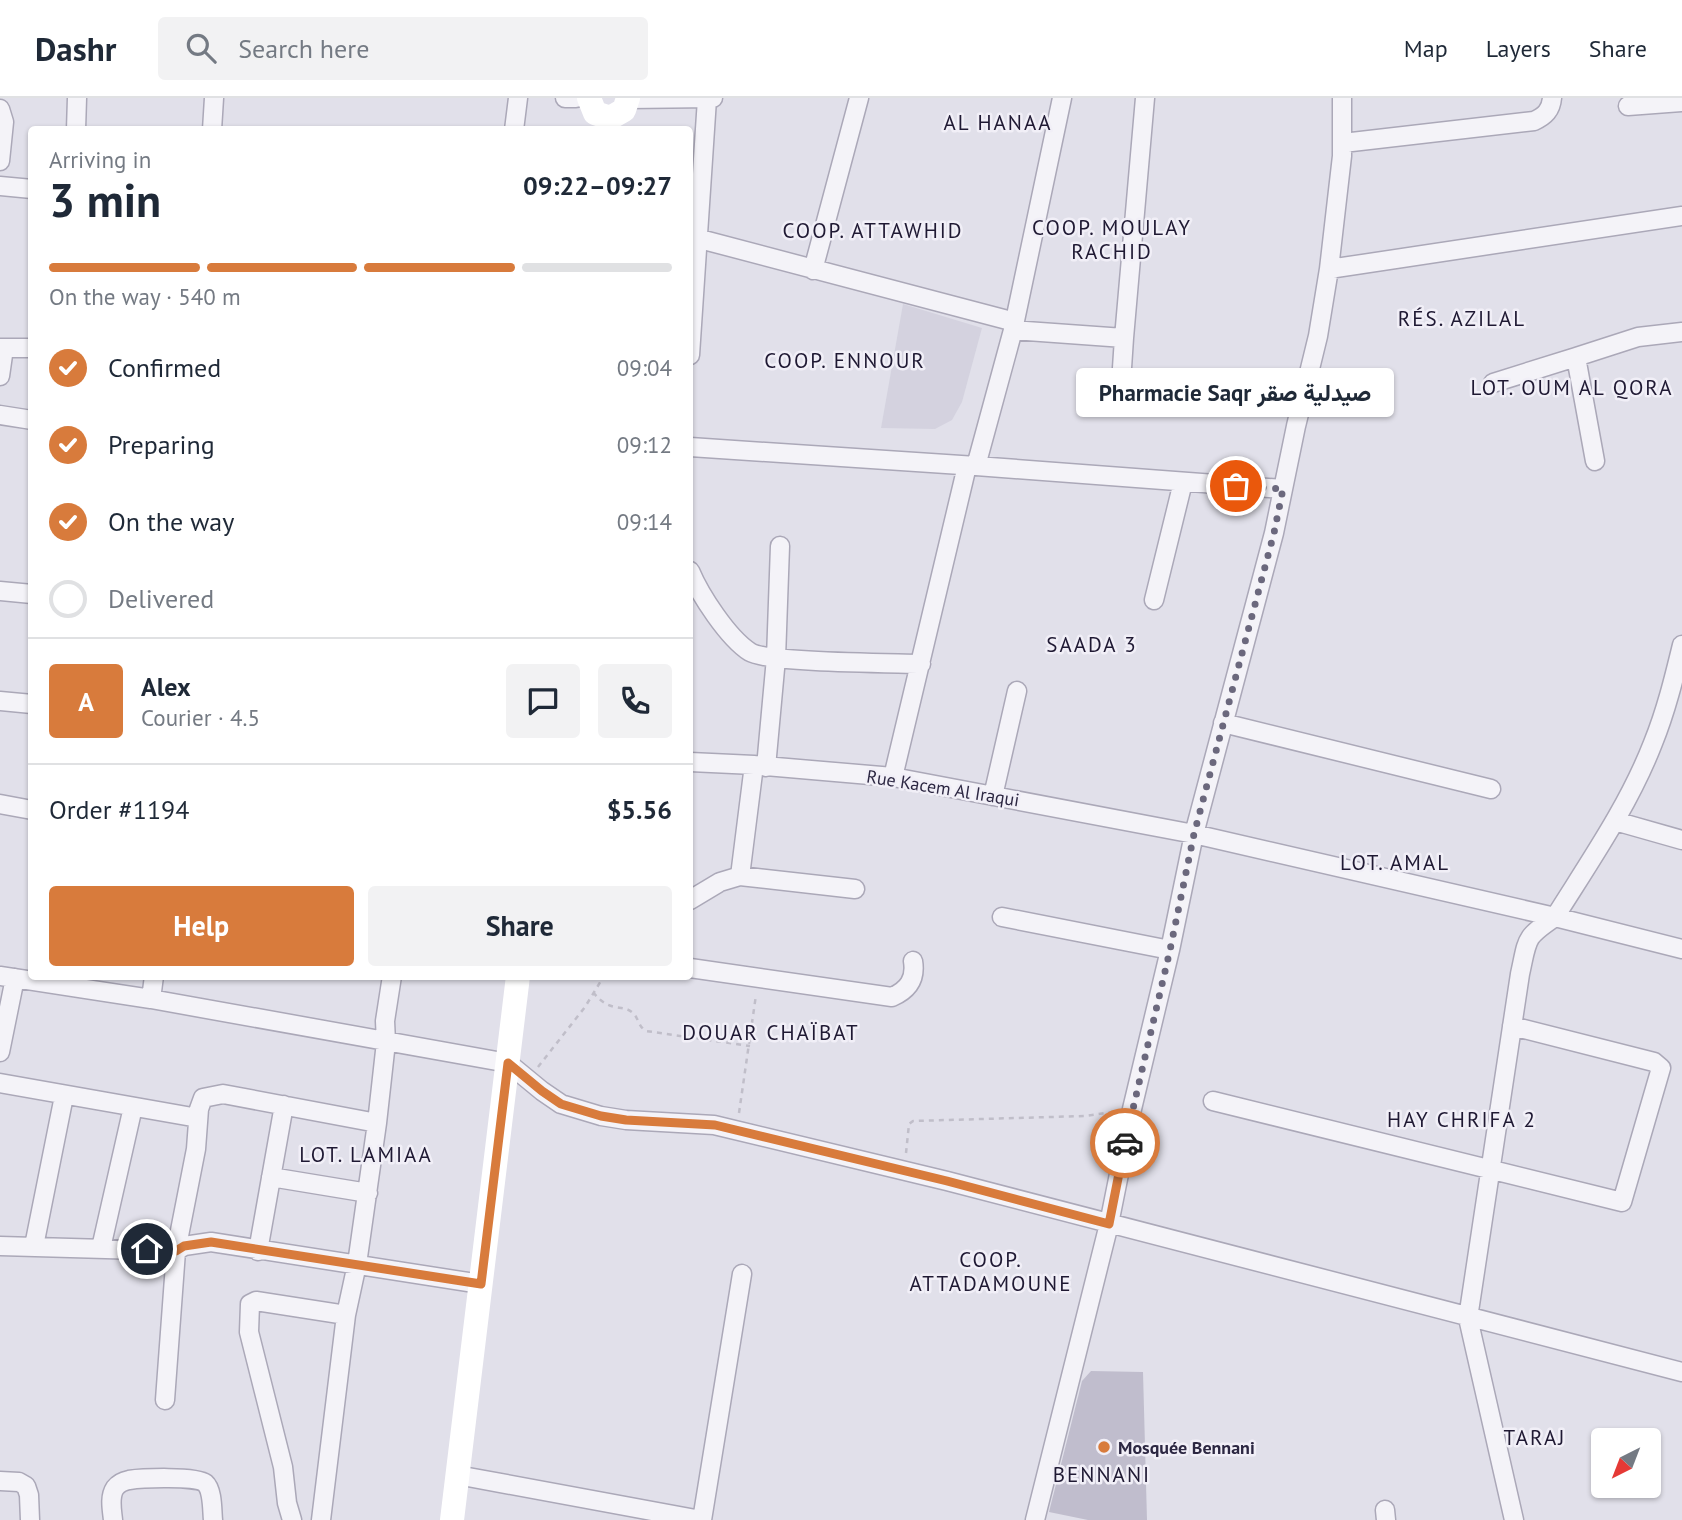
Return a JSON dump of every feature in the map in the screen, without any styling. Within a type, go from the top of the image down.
[{"type":"street","points":[[76,126],[77,98]]},
{"type":"street","points":[[212,126],[214,98]]},
{"type":"street","points":[[514,126],[517,98]]},
{"type":"street","points":[[565,98],[610,118],[623,110],[685,99],[713,98]]},
{"type":"street","points":[[813,270],[859,98]]},
{"type":"street","points":[[893,777],[971,466],[1014,326],[1062,98]]},
{"type":"street","points":[[1120,397],[1145,98]]},
{"type":"street","points":[[1035,1520],[1109,1224],[1194,834],[1274,533],[1318,336],[1329,269],[1343,143],[1342,98]]},
{"type":"street","points":[[1343,143],[1534,121],[1548,111],[1552,98]]},
{"type":"street","points":[[693,296],[707,99]]},
{"type":"street","points":[[1628,106],[1682,102]]},
{"type":"street","points":[[0,110],[4,122],[0,161]]},
{"type":"street","points":[[0,186],[28,189]]},
{"type":"street","points":[[1329,269],[1682,216]]},
{"type":"street","points":[[696,238],[1014,326],[1124,338]]},
{"type":"street","points":[[1493,383],[1638,337],[1682,332]]},
{"type":"street","points":[[0,376],[2,348],[28,348]]},
{"type":"street","points":[[1576,357],[1595,461]]},
{"type":"street","points":[[0,415],[28,418]]},
{"type":"street","points":[[693,447],[1283,489]]},
{"type":"street","points":[[1154,600],[1183,482]]},
{"type":"street","points":[[740,876],[776,658],[780,546]]},
{"type":"street","points":[[693,577],[734,638],[752,654],[776,658],[922,664]]},
{"type":"street","points":[[0,591],[28,594]]},
{"type":"street","points":[[1514,1520],[1468,1318],[1489,1170],[1528,939],[1537,928],[1555,917],[1615,821],[1653,745],[1672,688],[1682,645]]},
{"type":"street","points":[[993,796],[1017,691]]},
{"type":"street","points":[[0,701],[28,704]]},
{"type":"street","points":[[1223,723],[1491,789]]},
{"type":"street","name":"Rue Kacem Al Iraqui","points":[[693,762],[893,777],[1194,834],[1682,949]]},
{"type":"street","points":[[0,804],[28,809]]},
{"type":"street","points":[[1615,821],[1682,839]]},
{"type":"street","points":[[693,898],[720,882],[740,876],[855,889]]},
{"type":"street","points":[[1002,917],[1170,950]]},
{"type":"street","points":[[693,968],[892,997],[907,989],[913,979],[912,961]]},
{"type":"street","points":[[0,1052],[7,977],[150,999],[508,1063],[561,1104],[601,1116],[715,1125],[904,1170],[1682,1372]]},
{"type":"street","points":[[150,999],[153,980]]},
{"type":"street","points":[[321,1520],[346,1315],[368,1193],[391,980]]},
{"type":"street","points":[[452,1520],[518,980]]},
{"type":"street","points":[[1213,1101],[1622,1202],[1661,1068],[1654,1062],[1513,1026]]},
{"type":"street","points":[[0,1083],[198,1118]]},
{"type":"street","points":[[165,1400],[176,1251],[196,1149],[201,1101],[210,1095],[223,1094],[377,1123]]},
{"type":"street","points":[[34,1246],[64,1096]]},
{"type":"street","points":[[258,1251],[284,1105]]},
{"type":"street","points":[[101,1248],[133,1107]]},
{"type":"street","points":[[271,1178],[368,1193]]},
{"type":"street","points":[[0,1247],[176,1251],[184,1246],[211,1242],[481,1284]]},
{"type":"street","points":[[457,1475],[702,1520],[742,1274]]},
{"type":"street","points":[[292,1520],[283,1467],[249,1332],[250,1304],[256,1301],[346,1315]]},
{"type":"street","points":[[113,1520],[112,1495],[121,1482],[179,1479],[205,1483],[209,1489],[213,1520]]},
{"type":"street","points":[[0,1481],[19,1482],[26,1486],[30,1520]]},
{"type":"path","points":[[736,1130],[759,978]]},
{"type":"path","points":[[528,1079],[585,1007],[601,980]]},
{"type":"path","points":[[593,992],[605,1004],[633,1013],[640,1027],[646,1031],[750,1046]]},
{"type":"path","points":[[904,1170],[910,1122],[1085,1116],[1132,1109]]},
{"type":"shaded area","points":[[903,304],[982,328],[962,402],[952,420],[935,429],[881,428]]},
{"type":"building","name":"Mosquée Bennani","points":[[1091,1371],[1143,1372],[1147,1520],[1088,1520],[1049,1512],[1082,1381]]},
{"type":"way so far","points":[[1125,1143],[1194,834],[1274,533],[1283,489],[1236,486]]},
{"type":"place","name":"Pharmacie Saqr صيدلية صقر","points":[[1236,486]]},
{"type":"place","name":"Mosquée Bennani","points":[[1104,1447]]},
{"type":"district","name":"AL HANAA","points":[[998,122]]},
{"type":"district","name":"COOP. ATTAWHID","points":[[873,230]]},
{"type":"district","name":"COOP. MOULAY RACHID","points":[[1112,239]]},
{"type":"district","name":"RÉS. AZILAL","points":[[1462,318]]},
{"type":"district","name":"COOP. ENNOUR","points":[[845,360]]},
{"type":"district","name":"LOT. OUM AL QORA","points":[[1572,387]]},
{"type":"district","name":"SAADA 3","points":[[1092,644]]},
{"type":"district","name":"LOT. AMAL","points":[[1395,862]]},
{"type":"district","name":"DOUAR CHAÏBAT","points":[[771,1032]]},
{"type":"district","name":"HAY CHRIFA 2","points":[[1462,1119]]},
{"type":"district","name":"LOT. LAMIAA","points":[[366,1154]]},
{"type":"district","name":"COOP. ATTADAMOUNE","points":[[991,1271]]},
{"type":"district","name":"TARAJ","points":[[1535,1437]]},
{"type":"district","name":"BENNANI","points":[[1102,1474]]},
{"type":"route","points":[[147,1249],[176,1251],[184,1246],[211,1242],[481,1284],[508,1063],[561,1104],[601,1116],[715,1125],[947,1181],[1109,1224],[1125,1143]]}]
